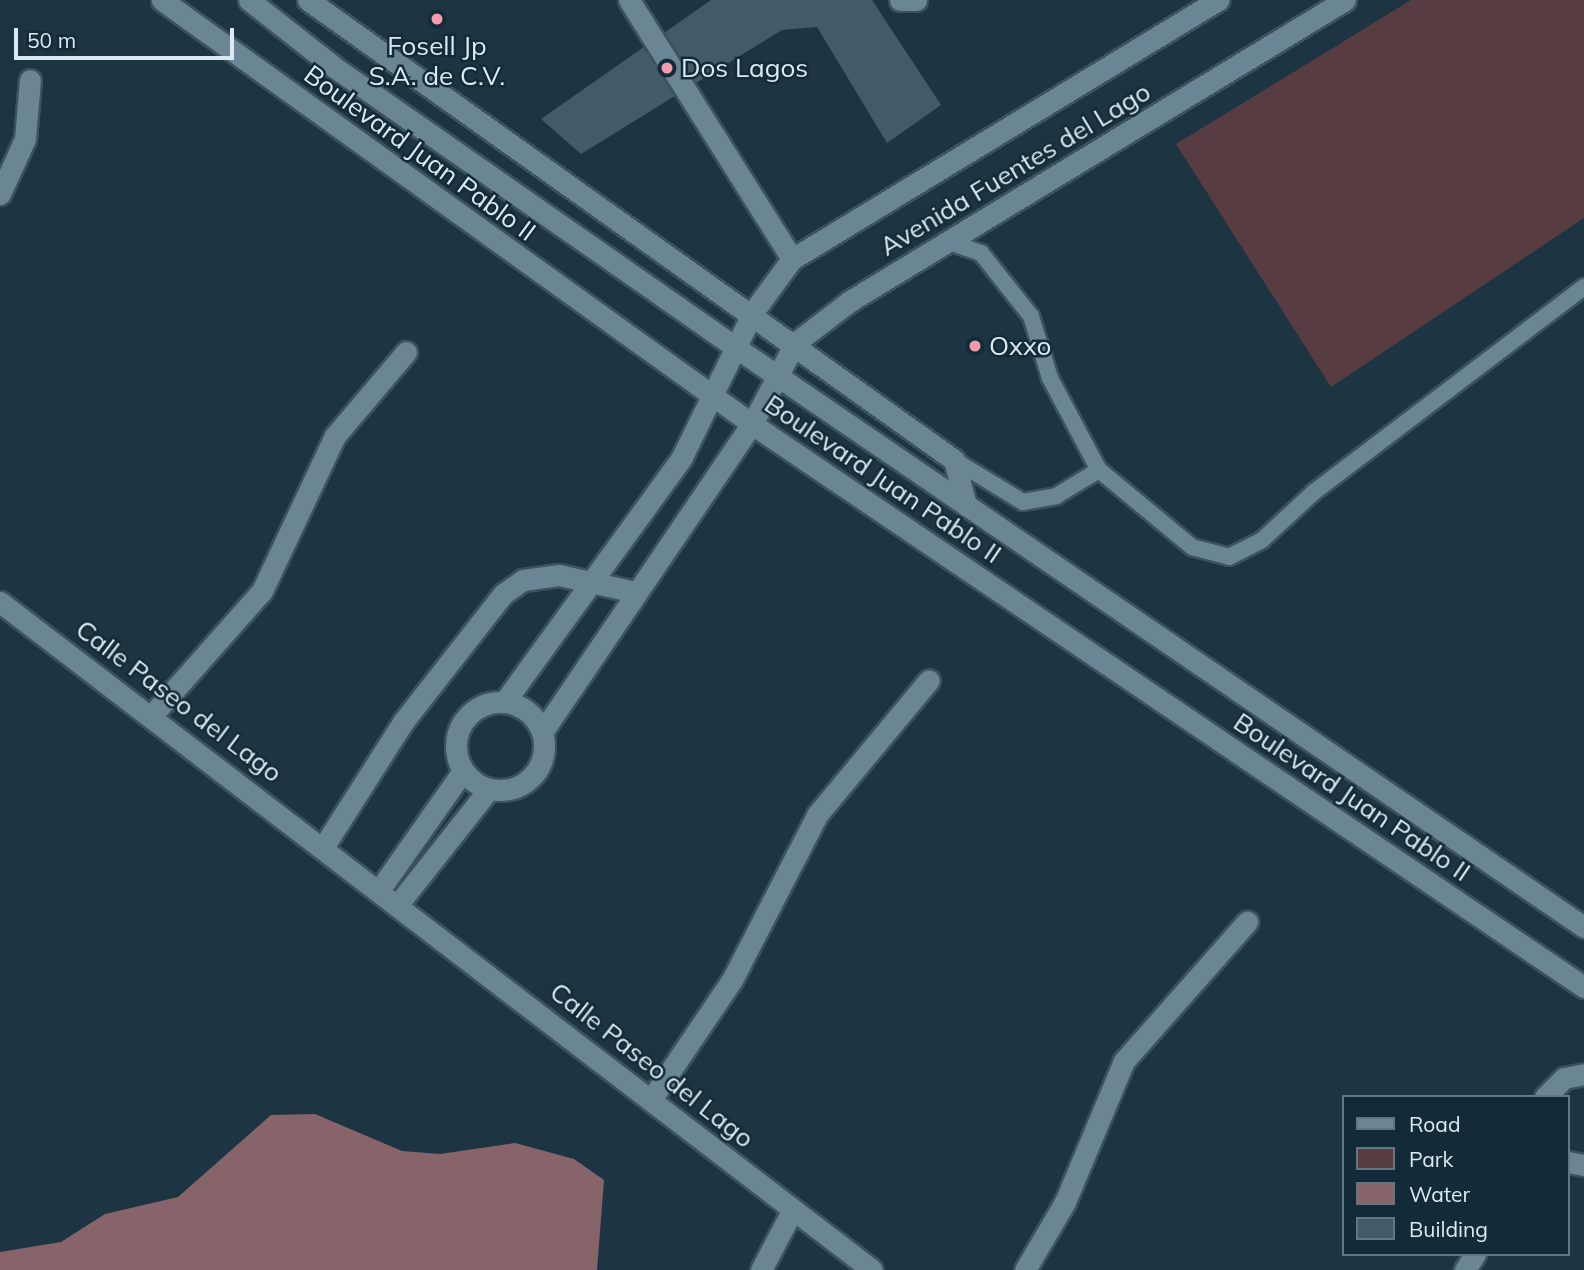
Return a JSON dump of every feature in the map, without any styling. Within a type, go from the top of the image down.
[{"type":"street","name":"Boulevard Juan Pablo II","points":[[162,0],[752,424],[1584,987]]},
{"type":"street","name":"Boulevard Juan Pablo II","points":[[249,0],[334,67],[735,347],[1584,927]]},
{"type":"street","points":[[309,0],[752,312],[954,460],[966,505]]},
{"type":"street","points":[[629,0],[792,259]]},
{"type":"street","name":"Avenida Fuentes del Lago","points":[[710,394],[752,312],[792,259],[1218,0]]},
{"type":"street","name":"Avenida Fuentes del Lago","points":[[752,424],[795,343],[850,301],[952,243],[1345,0]]},
{"type":"street","points":[[0,194],[25,139],[30,80]]},
{"type":"street","points":[[153,715],[262,591],[335,436],[406,352]]},
{"type":"street","points":[[505,701],[598,580],[682,457],[710,394]]},
{"type":"street","points":[[543,731],[521,706],[505,701],[480,705],[462,723],[455,747],[463,771],[489,789],[520,786],[533,776],[542,762],[543,731],[635,592],[752,424]]},
{"type":"street","points":[[324,846],[403,722],[503,594],[533,578],[598,580],[635,592]]},
{"type":"street","name":"Calle Paseo del Lago","points":[[0,602],[153,715],[652,1098],[792,1211],[872,1270]]},
{"type":"street","points":[[652,1098],[732,980],[817,814],[929,680]]},
{"type":"street","points":[[380,889],[463,771]]},
{"type":"street","points":[[399,904],[489,789]]},
{"type":"street","points":[[1025,1270],[1065,1202],[1124,1061],[1247,922]]},
{"type":"street","points":[[1547,1095],[1564,1079],[1584,1074]]},
{"type":"street","points":[[761,1270],[792,1211]]},
{"type":"lane","points":[[952,243],[981,253],[1031,316],[1050,378],[1099,470],[1192,547],[1229,557],[1261,541],[1314,492],[1584,287]]},
{"type":"lane","points":[[954,460],[1023,502],[1056,496],[1099,470]]},
{"type":"green space","points":[[1411,0],[1584,0],[1584,218],[1331,387],[1176,144]]},
{"type":"water","points":[[315,1114],[402,1151],[440,1154],[515,1143],[574,1159],[604,1180],[597,1270],[0,1270],[0,1252],[61,1242],[105,1214],[178,1197],[271,1115]]},
{"type":"building","name":"Dos Lagos","points":[[711,0],[872,0],[941,105],[887,143],[817,27],[782,30],[581,154],[541,119]]},
{"type":"place","name":"Fosell Jp S.A. de C.V.","points":[[437,19]]},
{"type":"place","name":"Dos Lagos","points":[[667,68]]},
{"type":"place","name":"Oxxo","points":[[975,346]]}]
